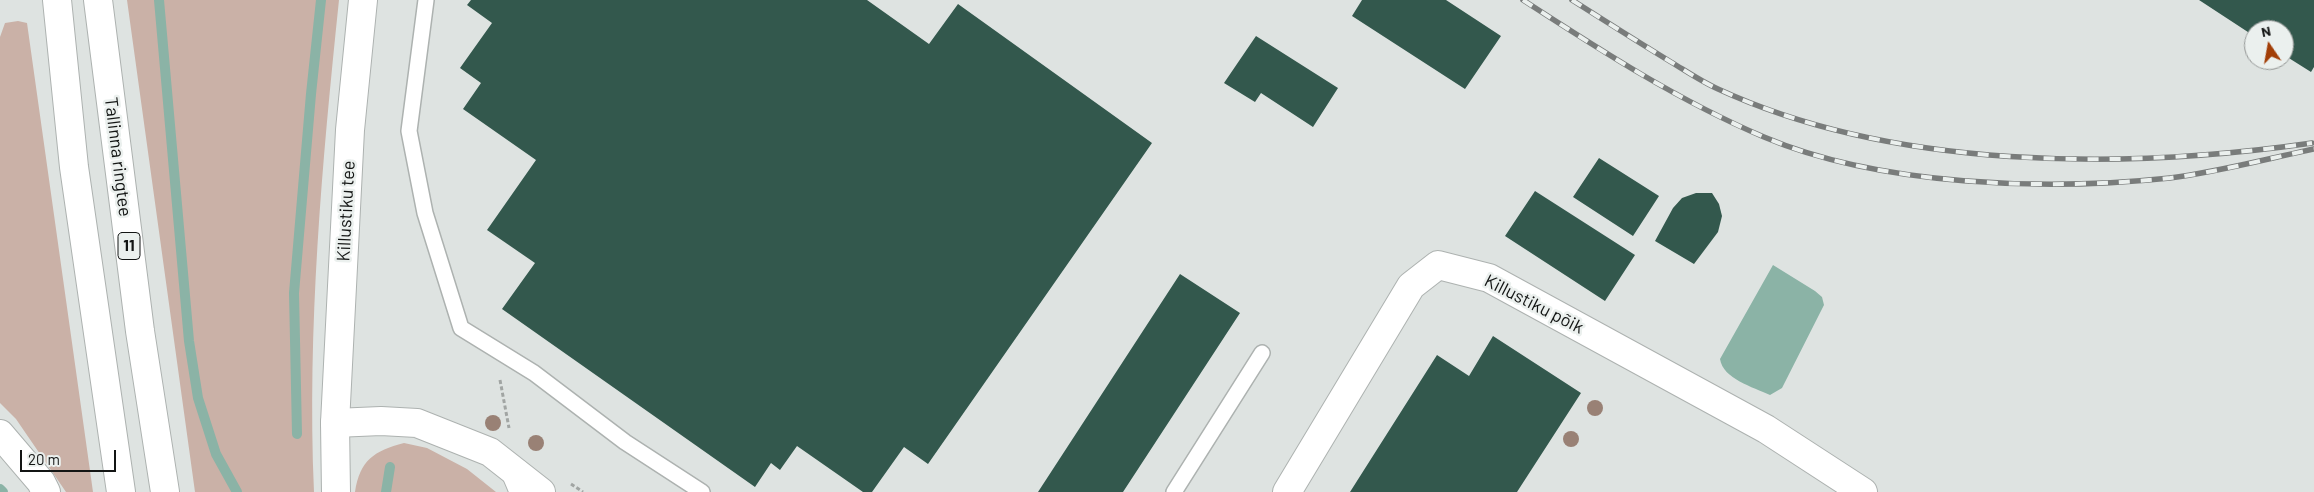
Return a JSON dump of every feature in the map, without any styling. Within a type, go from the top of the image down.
[{"type":"main road","points":[[57,0],[74,167],[120,492]]},
{"type":"main road","name":"Tallinna ringtee","points":[[98,0],[140,331],[165,492]]},
{"type":"main road","name":"Killustiku tee","points":[[336,492],[335,423],[350,130],[363,0]]},
{"type":"main road","name":"Killustiku põik","points":[[1288,492],[1411,286],[1438,265],[1489,278],[1766,429],[1863,492]]},
{"type":"main road","points":[[335,423],[381,421],[417,423],[490,452],[520,482],[542,492]]},
{"type":"main road","points":[[0,434],[41,482],[46,492]]},
{"type":"lane","points":[[426,0],[409,131],[425,213],[461,328],[534,373],[625,442],[702,492]]},
{"type":"lane","points":[[1174,492],[1262,353]]},
{"type":"path","points":[[493,348],[511,436]]},
{"type":"path","points":[[567,482],[583,492]]},
{"type":"shaded area","points":[[127,0],[339,0],[322,184],[314,307],[312,430],[314,492],[195,492]]},
{"type":"shaded area","points":[[18,21],[27,23],[93,492],[66,492],[16,419],[0,403],[0,37],[5,23]]},
{"type":"shaded area","points":[[1773,265],[1815,291],[1822,297],[1824,305],[1782,388],[1770,395],[1733,377],[1722,366],[1720,359]]},
{"type":"shaded area","points":[[404,443],[427,448],[467,469],[496,492],[355,492],[357,481],[370,458],[393,446]]},
{"type":"building","points":[[471,0],[867,0],[929,44],[958,4],[1152,143],[928,464],[904,447],[872,492],[863,492],[797,446],[780,470],[771,463],[755,487],[502,309],[535,263],[487,230],[536,160],[463,109],[481,83],[460,68],[492,23],[467,5]]},
{"type":"building","points":[[1362,0],[1446,0],[1501,36],[1465,89],[1352,16]]},
{"type":"building","points":[[2199,0],[2314,0],[2314,67],[2311,72],[2294,61],[2294,20],[2244,20],[2244,29]]},
{"type":"building","points":[[1256,36],[1338,88],[1313,127],[1261,93],[1255,102],[1224,83]]},
{"type":"building","points":[[1599,158],[1659,196],[1633,236],[1573,197]]},
{"type":"building","points":[[1535,191],[1635,255],[1605,301],[1505,236]]},
{"type":"building","points":[[1696,193],[1712,193],[1719,204],[1722,216],[1718,232],[1694,264],[1655,241],[1673,208],[1682,198]]},
{"type":"building","points":[[1180,274],[1240,313],[1123,492],[1038,492]]},
{"type":"building","points":[[1493,336],[1581,393],[1517,492],[1350,492],[1437,355],[1469,376]]},
{"type":"waterway","points":[[159,0],[189,341],[198,398],[216,454],[237,492]]},
{"type":"waterway","points":[[297,434],[294,293],[321,0]]},
{"type":"waterway","points":[[386,492],[390,467]]},
{"type":"waterway","points":[[0,489],[3,492]]},
{"type":"railway","points":[[1523,0],[1640,74],[1732,123],[1809,153],[1859,166],[1910,175],[1964,181],[2070,184],[2170,178],[2224,169],[2314,149]]},
{"type":"railway","points":[[1572,0],[1718,89],[1786,116],[1858,135],[1933,149],[2010,156],[2088,159],[2240,152],[2312,143]]}]
